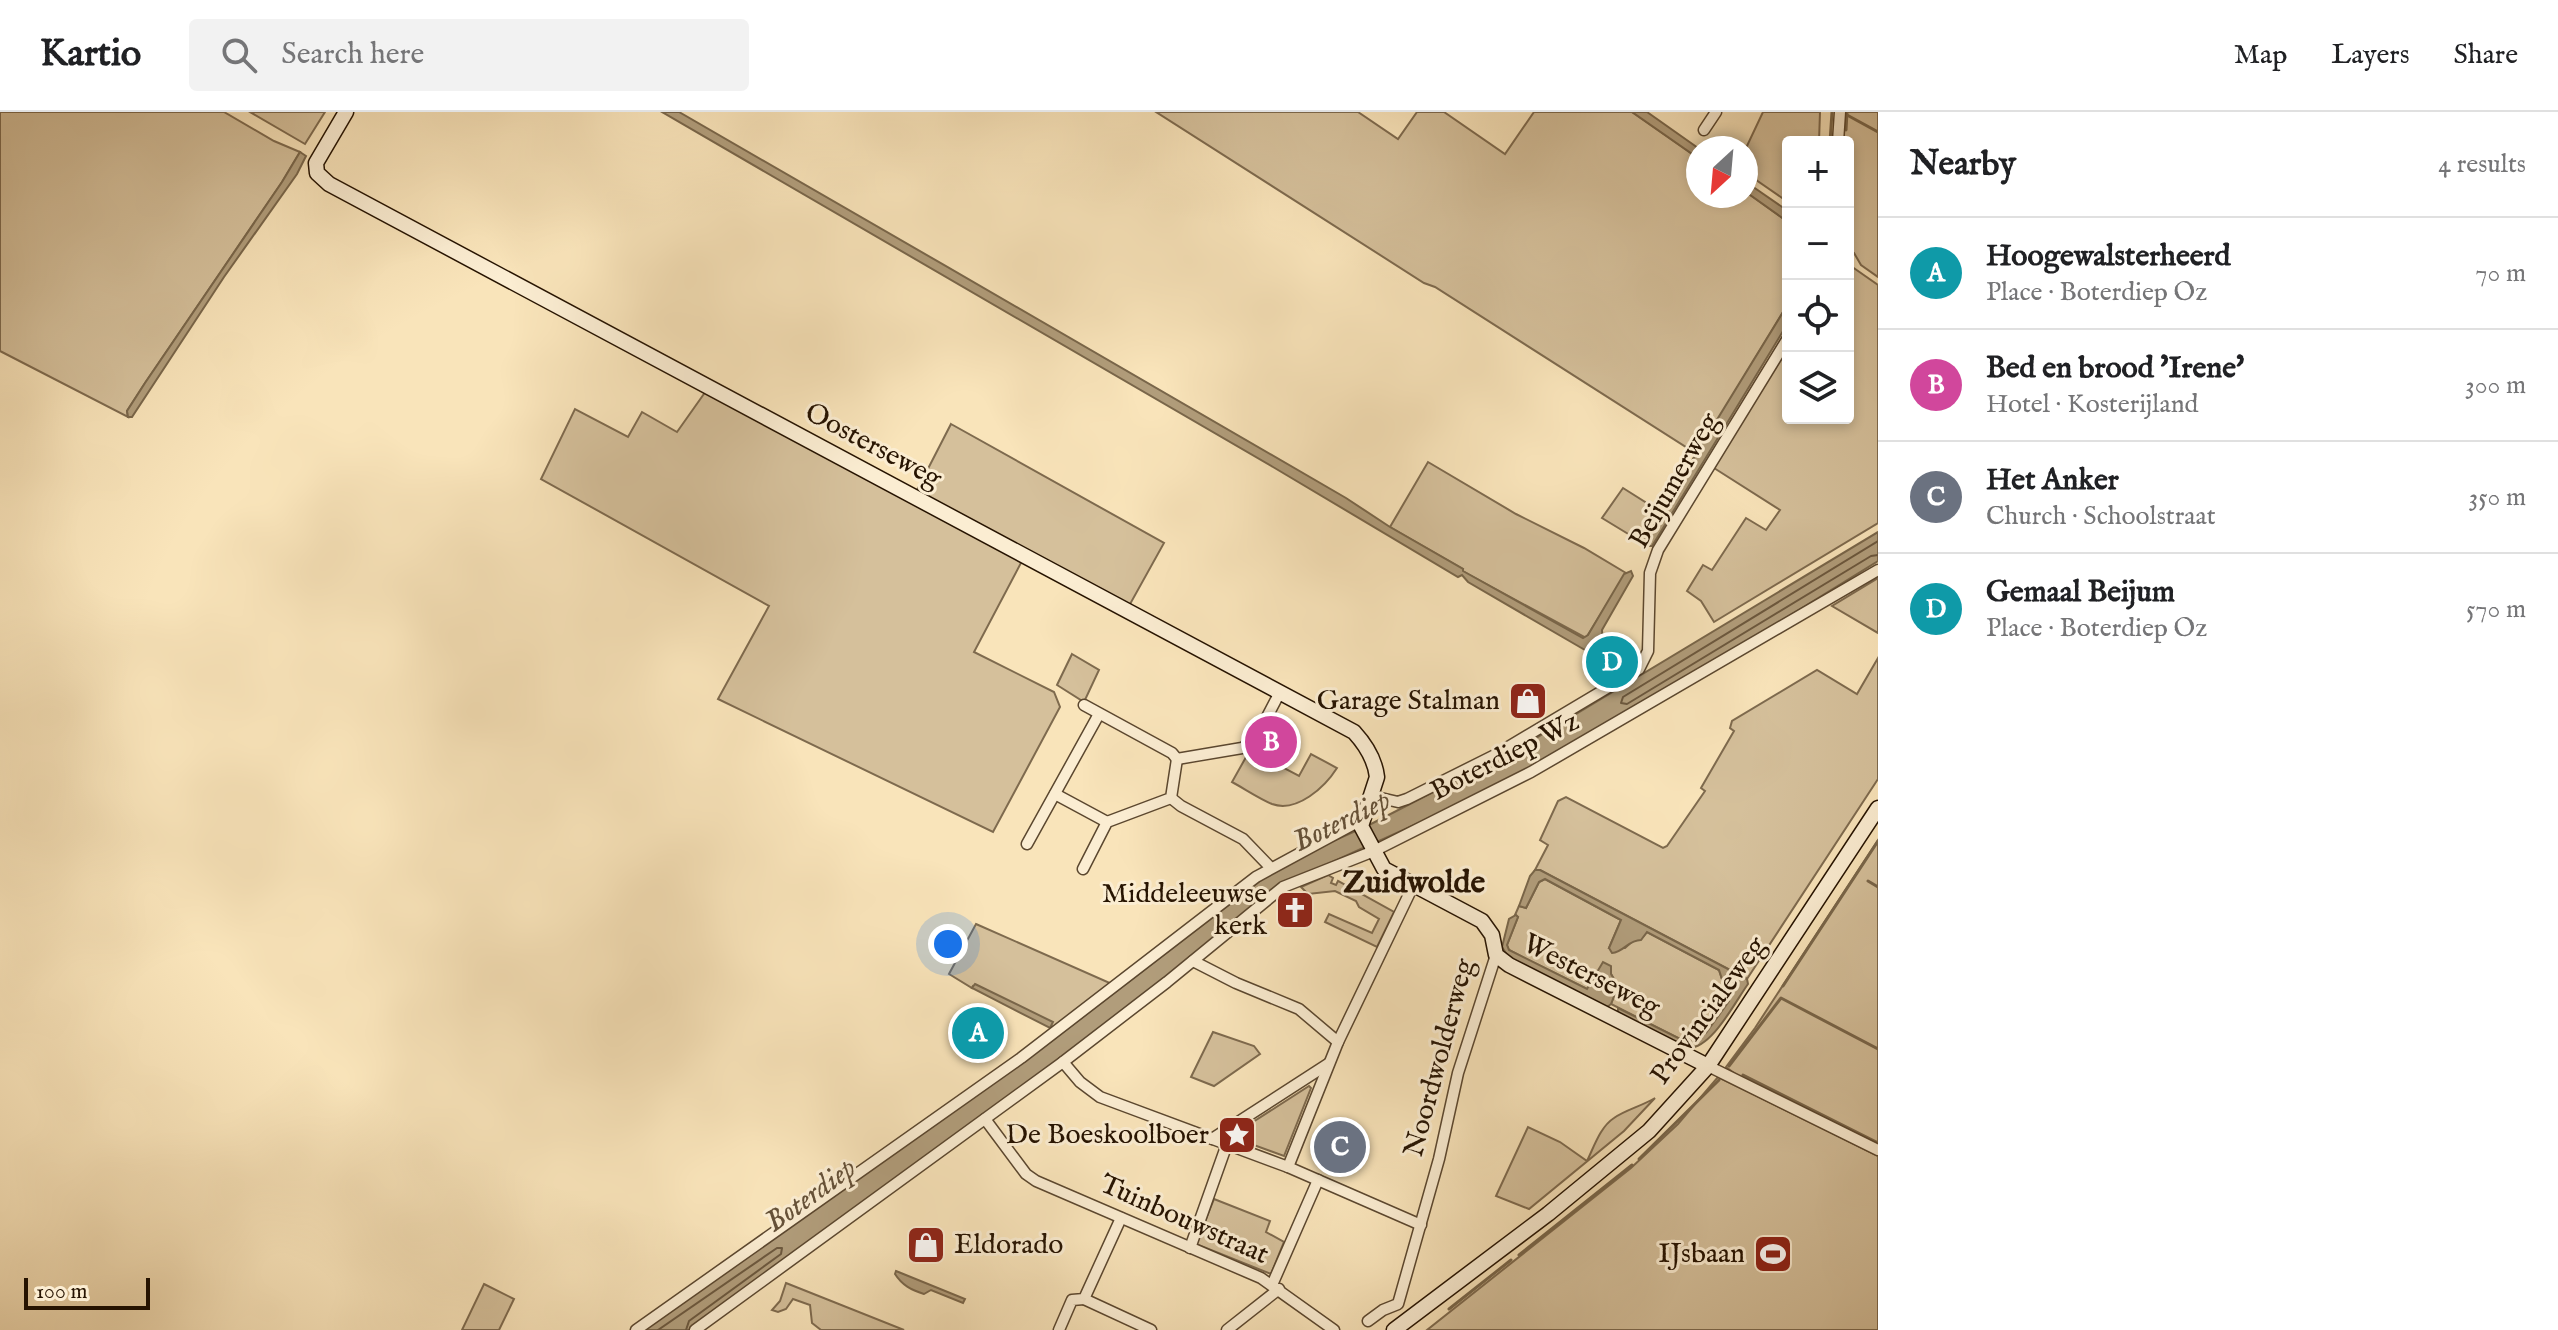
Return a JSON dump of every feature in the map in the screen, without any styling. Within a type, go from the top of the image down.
[{"type":"street","name":"Oosterseweg","points":[[346,112],[316,163],[317,173],[329,184],[1354,732],[1363,741],[1376,770],[1372,796],[1362,822]]},
{"type":"street","points":[[1704,130],[1716,112]]},
{"type":"street","points":[[1838,136],[1840,112]]},
{"type":"street","name":"Beijumerweg","points":[[1372,796],[1398,802],[1407,799],[1493,756],[1632,675],[1645,661],[1649,642],[1650,573],[1658,550],[1782,348]]},
{"type":"street","name":"Boterdiep Wz","points":[[695,1330],[1063,1062],[1283,887],[1373,849],[1531,772],[1598,736],[1878,570]]},
{"type":"street","points":[[1177,759],[1242,748],[1255,740],[1280,692]]},
{"type":"street","points":[[1084,705],[1172,753],[1177,759],[1171,798]]},
{"type":"street","points":[[1027,844],[1099,714]]},
{"type":"street","points":[[1055,794],[1107,822]]},
{"type":"street","points":[[1083,869],[1107,822],[1171,798]]},
{"type":"street","points":[[1171,798],[1243,839],[1270,867]]},
{"type":"street","name":"Provincialeweg","points":[[1394,1330],[1548,1214],[1649,1131],[1708,1066],[1878,808]]},
{"type":"street","points":[[636,1330],[1021,1058],[1270,867],[1362,822],[1373,849]]},
{"type":"street","name":"Noordwolderweg","points":[[1368,1321],[1398,1304],[1439,1159],[1458,1073],[1496,955],[1492,935],[1482,921],[1384,869],[1373,849]]},
{"type":"street","points":[[1288,1167],[1338,1042],[1413,886]]},
{"type":"street","name":"Westerseweg","points":[[1496,955],[1509,965],[1878,1150]]},
{"type":"street","points":[[1193,961],[1299,1009],[1338,1042]]},
{"type":"street","points":[[1063,1062],[1080,1082],[1100,1097],[1288,1167],[1421,1225]]},
{"type":"street","points":[[1212,1139],[1329,1063]]},
{"type":"street","name":"Tuinbouwstraat","points":[[985,1119],[1026,1174],[1036,1181],[1276,1287],[1334,1330]]},
{"type":"street","points":[[1190,1248],[1227,1144]]},
{"type":"street","points":[[1227,1330],[1276,1287],[1318,1180]]},
{"type":"street","points":[[1084,1299],[1121,1218]]},
{"type":"street","points":[[1059,1330],[1072,1300],[1084,1299],[1151,1330]]},
{"type":"shaded area","points":[[0,112],[224,112],[300,152],[145,383],[127,411],[128,417],[0,351]]},
{"type":"shaded area","points":[[250,112],[325,112],[305,144]]},
{"type":"shaded area","points":[[1156,112],[1358,112],[1398,139],[1417,112],[1444,112],[1505,154],[1534,112],[1632,112],[1686,150],[1686,208],[1758,208],[1758,201],[1782,218],[1782,314],[1697,454],[1435,287],[1424,283]]},
{"type":"shaded area","points":[[1763,112],[1820,112],[1819,136],[1782,136],[1782,198],[1758,181],[1758,136],[1752,136]]},
{"type":"shaded area","points":[[1844,112],[1878,112],[1878,277],[1861,265],[1854,253],[1854,136],[1842,136]]},
{"type":"shaded area","points":[[1854,268],[1878,285],[1878,523],[1714,622],[1701,601],[1687,591],[1703,565],[1712,570],[1746,518],[1766,530],[1780,510],[1714,468],[1782,355],[1782,424],[1854,424]]},
{"type":"shaded area","points":[[706,391],[1022,561],[974,652],[1054,692],[1060,707],[993,832],[718,699],[769,606],[541,479],[575,409],[628,437],[642,412],[677,432]]},
{"type":"shaded area","points":[[951,424],[1164,543],[1129,606],[916,492]]},
{"type":"shaded area","points":[[1428,462],[1626,573],[1586,638],[1462,571],[1390,527]]},
{"type":"shaded area","points":[[1623,488],[1661,512],[1645,541],[1648,546],[1602,518]]},
{"type":"shaded area","points":[[1878,578],[1878,633],[1832,606]]},
{"type":"shaded area","points":[[1072,654],[1099,670],[1084,702],[1057,685]]},
{"type":"shaded area","points":[[1878,658],[1878,779],[1747,979],[1535,870],[1548,845],[1540,840],[1558,801],[1566,797],[1663,848],[1667,846],[1705,791],[1701,788],[1734,731],[1730,728],[1732,721],[1817,670],[1857,694]]},
{"type":"shaded area","points":[[1250,750],[1299,776],[1311,754],[1337,768],[1318,790],[1300,802],[1281,806],[1232,782]]},
{"type":"shaded area","points":[[1878,840],[1878,1146],[1738,1076],[1726,1067]]},
{"type":"shaded area","points":[[1328,875],[1333,878],[1331,883],[1336,885],[1338,881],[1394,912],[1377,947],[1325,922],[1329,914],[1372,933],[1379,919],[1359,907],[1356,901],[1335,891],[1308,894],[1301,887]]},
{"type":"shaded area","points":[[1545,879],[1621,920],[1609,948],[1625,948],[1647,932],[1719,970],[1729,1001],[1706,1033],[1682,1040],[1611,1004],[1618,986],[1611,974],[1587,989],[1509,950],[1507,945],[1519,906],[1526,908],[1539,882]]},
{"type":"shaded area","points":[[976,924],[1112,984],[1055,1028],[949,974]]},
{"type":"shaded area","points":[[1213,1032],[1254,1046],[1260,1054],[1214,1086],[1191,1077]]},
{"type":"shaded area","points":[[1718,1077],[1878,1156],[1878,1330],[1427,1330],[1631,1168],[1678,1124]]},
{"type":"shaded area","points":[[1309,1086],[1311,1088],[1284,1156],[1240,1140],[1239,1131]]},
{"type":"shaded area","points":[[1655,1098],[1624,1131],[1529,1209],[1496,1196],[1528,1127],[1560,1142],[1587,1161],[1609,1122]]},
{"type":"shaded area","points":[[1214,1199],[1270,1221],[1266,1232],[1284,1242],[1271,1274],[1196,1244]]},
{"type":"shaded area","points":[[786,1283],[904,1330],[821,1330],[812,1323],[810,1305],[793,1299],[786,1309],[778,1312],[772,1310],[780,1301]]},
{"type":"shaded area","points":[[484,1284],[514,1299],[499,1330],[462,1330]]},
{"type":"water","points":[[662,112],[679,112],[1263,449],[1463,571],[1583,638],[1588,635],[1624,574],[1631,571],[1633,576],[1602,630],[1603,647],[1597,657],[1468,582],[1462,575],[1458,577]]},
{"type":"water","points":[[1632,112],[1647,112],[1686,140],[1686,150]]},
{"type":"water","points":[[300,152],[306,156],[297,174],[224,277],[132,417],[128,417],[127,411],[145,383]]},
{"type":"water","points":[[1758,190],[1782,207],[1782,218],[1758,201]]},
{"type":"water","points":[[1782,314],[1782,333],[1652,546],[1648,546],[1645,540]]},
{"type":"water","points":[[1878,532],[1878,561],[1739,647],[1483,794],[1366,844],[1297,878],[1079,1045],[689,1330],[644,1330],[1049,1043],[1282,864],[1371,824],[1523,746]]},
{"type":"water","points":[[1535,870],[1747,979],[1748,984],[1713,1033],[1696,1047],[1687,1048],[1625,1017],[1618,1012],[1618,1008],[1682,1040],[1706,1033],[1729,1001],[1719,970],[1647,932],[1641,940],[1612,953],[1609,948],[1621,920],[1545,879],[1539,882],[1526,908],[1519,906]]},
{"type":"water","points":[[1518,917],[1507,945],[1509,950],[1587,989],[1603,962],[1611,966],[1611,974],[1618,986],[1611,1004],[1606,1008],[1509,958],[1502,947],[1509,919]]},
{"type":"water","points":[[975,984],[1053,1022],[1050,1028],[972,988]]},
{"type":"water","points":[[896,1271],[965,1299],[963,1303],[931,1290],[924,1294],[915,1291],[901,1281]]},
{"type":"waterway","points":[[1830,136],[1832,112]]},
{"type":"waterway","points":[[1846,130],[1847,112]]},
{"type":"waterway","points":[[1847,115],[1878,132]]},
{"type":"waterway","points":[[1783,986],[1878,841]]},
{"type":"waterway","points":[[1868,881],[1878,887]]},
{"type":"waterway","points":[[1729,1066],[1781,998],[1878,1049]]},
{"type":"waterway","points":[[1743,1075],[1878,1143]]},
{"type":"waterway","points":[[1639,1159],[1719,1080]]},
{"type":"waterway","points":[[1519,1255],[1632,1165]]},
{"type":"waterway","points":[[1449,1309],[1511,1260]]},
{"type":"place","name":"Gemaal Beijum","points":[[1612,662]]},
{"type":"place","name":"Garage Stalman","points":[[1528,701]]},
{"type":"place","name":"Bed en brood 'Irene'","points":[[1271,742]]},
{"type":"place","name":"Middeleeuwse kerk","points":[[1295,910]]},
{"type":"place","name":"Hoogewalsterheerd","points":[[978,1033]]},
{"type":"place","name":"De Boeskoolboer","points":[[1237,1135]]},
{"type":"place","name":"Het Anker","points":[[1340,1147]]},
{"type":"place","name":"Eldorado","points":[[926,1245]]},
{"type":"place","name":"IJsbaan","points":[[1773,1254]]},
{"type":"district","name":"Zuidwolde","points":[[1414,883]]},
{"type":"water label","name":"Boterdiep","points":[[1342,822]]},
{"type":"water label","name":"Boterdiep","points":[[811,1196]]}]
